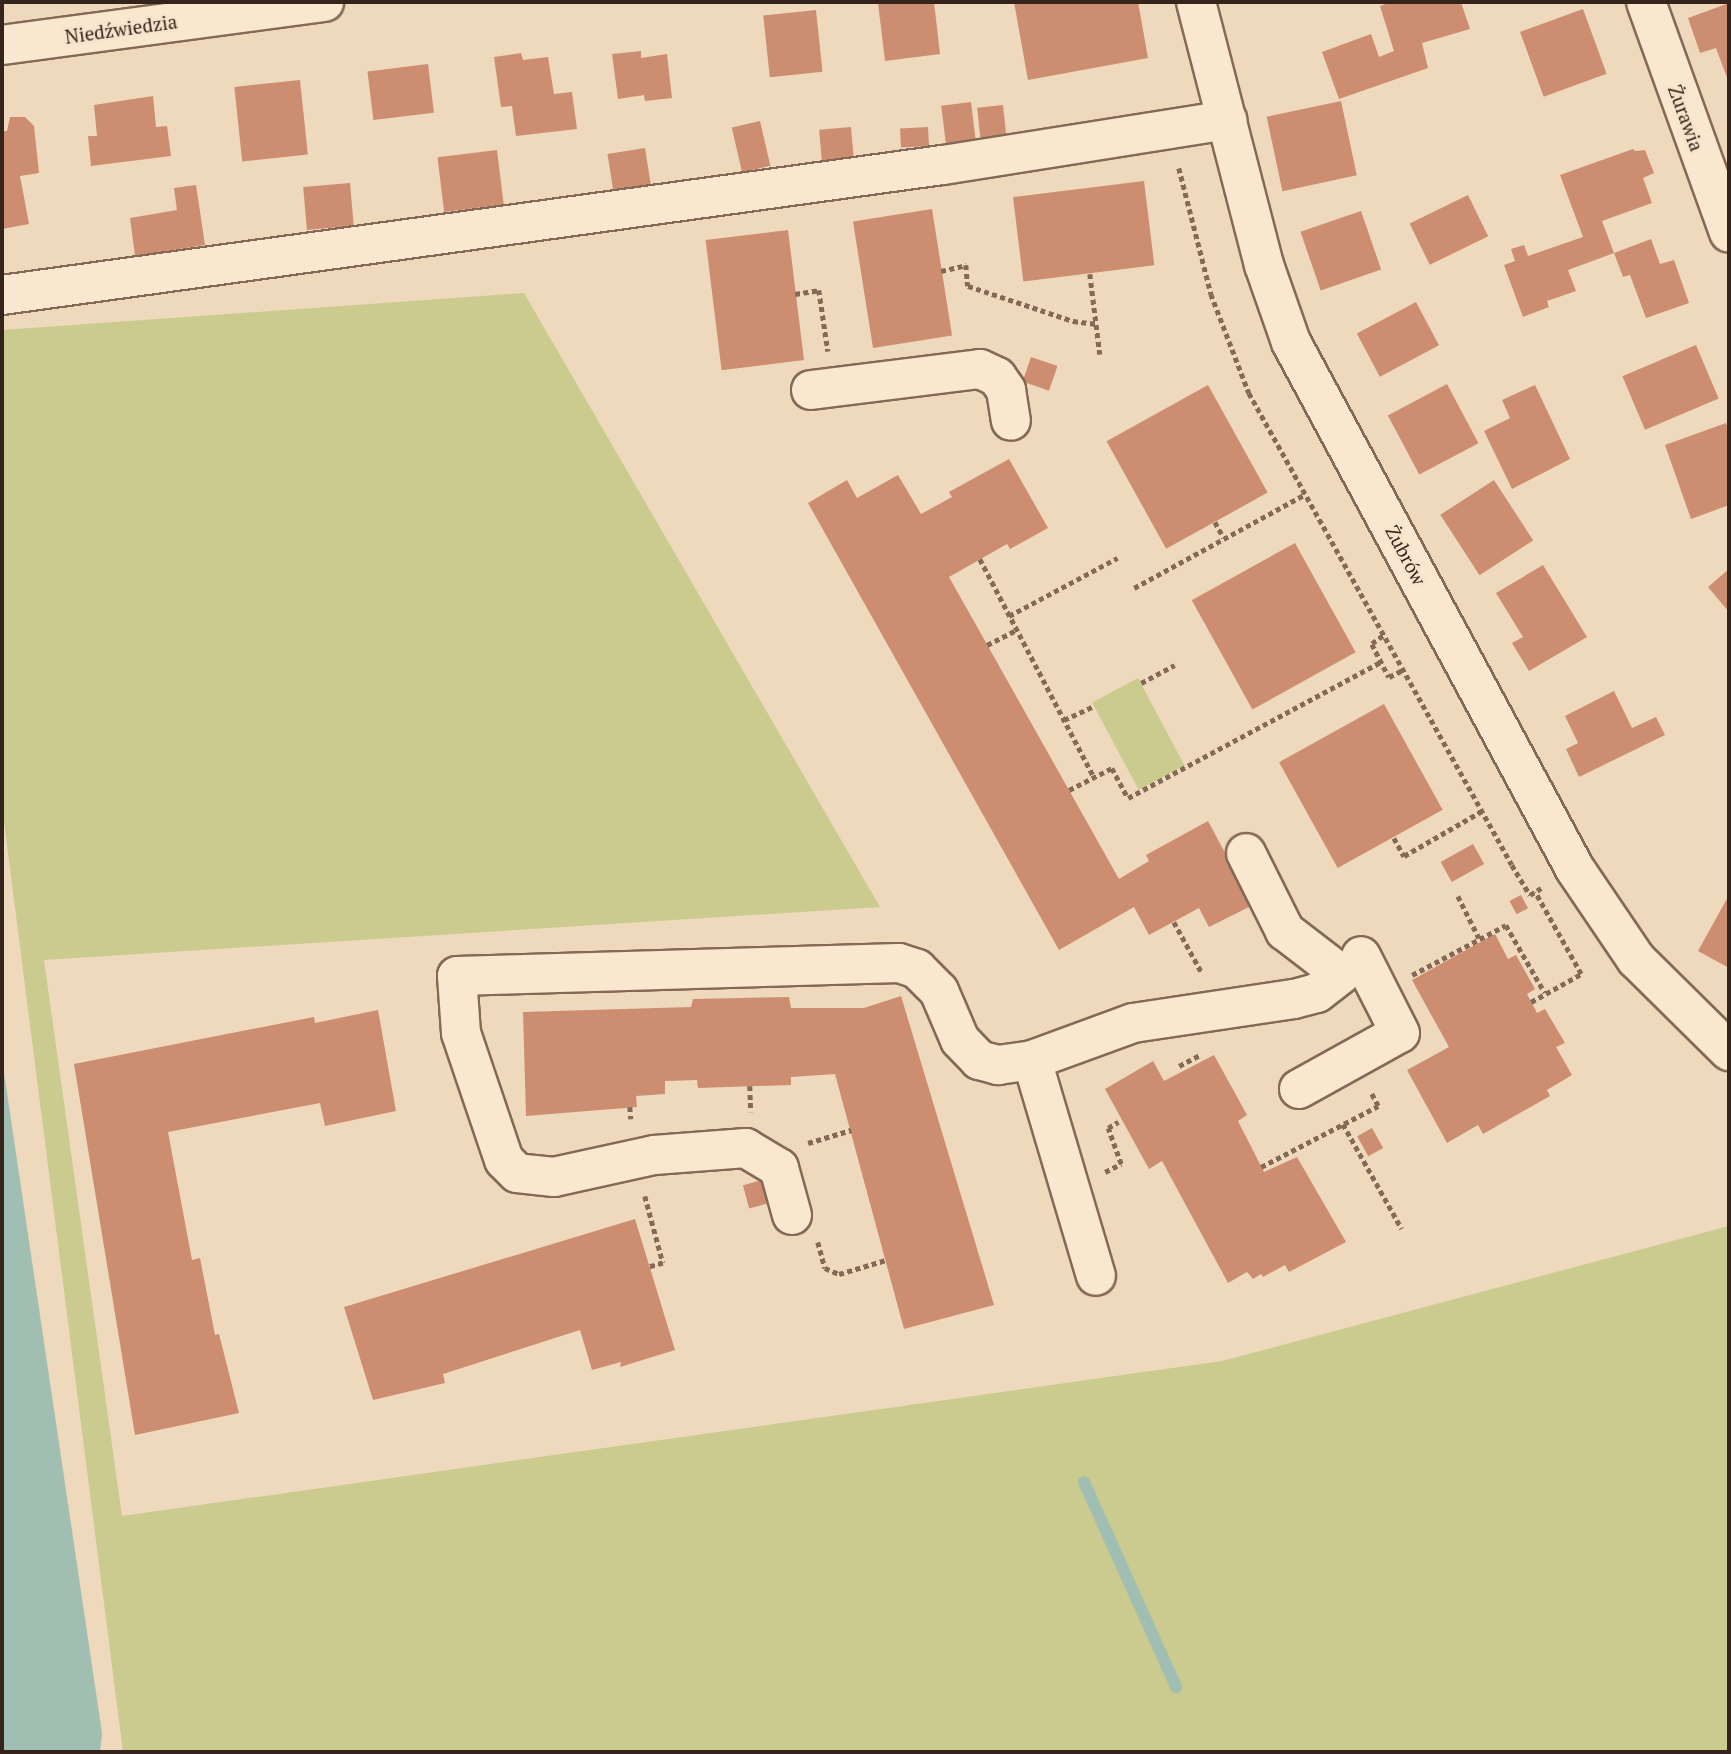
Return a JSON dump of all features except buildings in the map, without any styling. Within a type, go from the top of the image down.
[{"type":"street","name":"Niedźwiedzia","points":[[2,45],[169,12],[324,2]]},
{"type":"street","name":"Żubrów","points":[[1196,2],[1264,265],[1291,342],[1575,869],[1636,959],[1729,1051]]},
{"type":"street","name":"Żurawia","points":[[1646,2],[1729,233]]},
{"type":"street","points":[[2,295],[943,165],[1227,120]]},
{"type":"street","points":[[822,388],[980,369],[998,377],[1006,390],[1011,421]]},
{"type":"street","points":[[792,1215],[779,1168],[746,1148],[654,1155],[554,1177],[533,1177],[517,1173],[505,1160],[461,1033],[457,976],[899,963],[917,969],[939,991],[960,1040],[979,1060],[998,1065],[1032,1060],[1133,1023],[1294,999],[1317,993],[1341,974],[1285,931],[1245,853]]},
{"type":"street","points":[[1299,1089],[1401,1033],[1361,956]]},
{"type":"street","points":[[1032,1060],[1096,1276]]},
{"type":"path","points":[[1178,161],[1211,295],[1249,393],[1402,670],[1530,895],[1575,869]]},
{"type":"path","points":[[942,271],[966,265],[968,286],[1073,321],[1097,324]]},
{"type":"path","points":[[1090,274],[1100,354]]},
{"type":"path","points":[[795,294],[819,290],[822,388]]},
{"type":"path","points":[[1133,588],[1304,495]]},
{"type":"path","points":[[1215,522],[1224,538]]},
{"type":"path","points":[[1009,616],[1117,558]]},
{"type":"path","points":[[980,559],[1094,777]]},
{"type":"path","points":[[987,645],[1016,630]]},
{"type":"path","points":[[1383,636],[1372,644],[1389,677],[1402,670]]},
{"type":"path","points":[[1069,790],[1112,768],[1128,798],[1382,661]]},
{"type":"path","points":[[1141,683],[1175,664]]},
{"type":"path","points":[[1064,720],[1094,706]]},
{"type":"path","points":[[1394,838],[1404,856],[1482,811]]},
{"type":"path","points":[[1531,1002],[1581,974],[1535,892]]},
{"type":"path","points":[[1458,896],[1479,938]]},
{"type":"path","points":[[1380,993],[1506,925],[1545,993]]},
{"type":"path","points":[[1343,1124],[1402,1229]]},
{"type":"path","points":[[799,1146],[850,1130]]},
{"type":"green space","points":[[524,293],[880,907],[44,960],[122,1516],[1222,1361],[1729,1226],[1729,1752],[123,1752],[2,806],[2,330]]},
{"type":"green space","points":[[1138,678],[1184,765],[1139,790],[1092,702]]},
{"type":"shaded area","points":[[2,1059],[102,1733],[100,1752],[2,1752]]},
{"type":"waterway","points":[[1084,1482],[1176,1687]]}]
